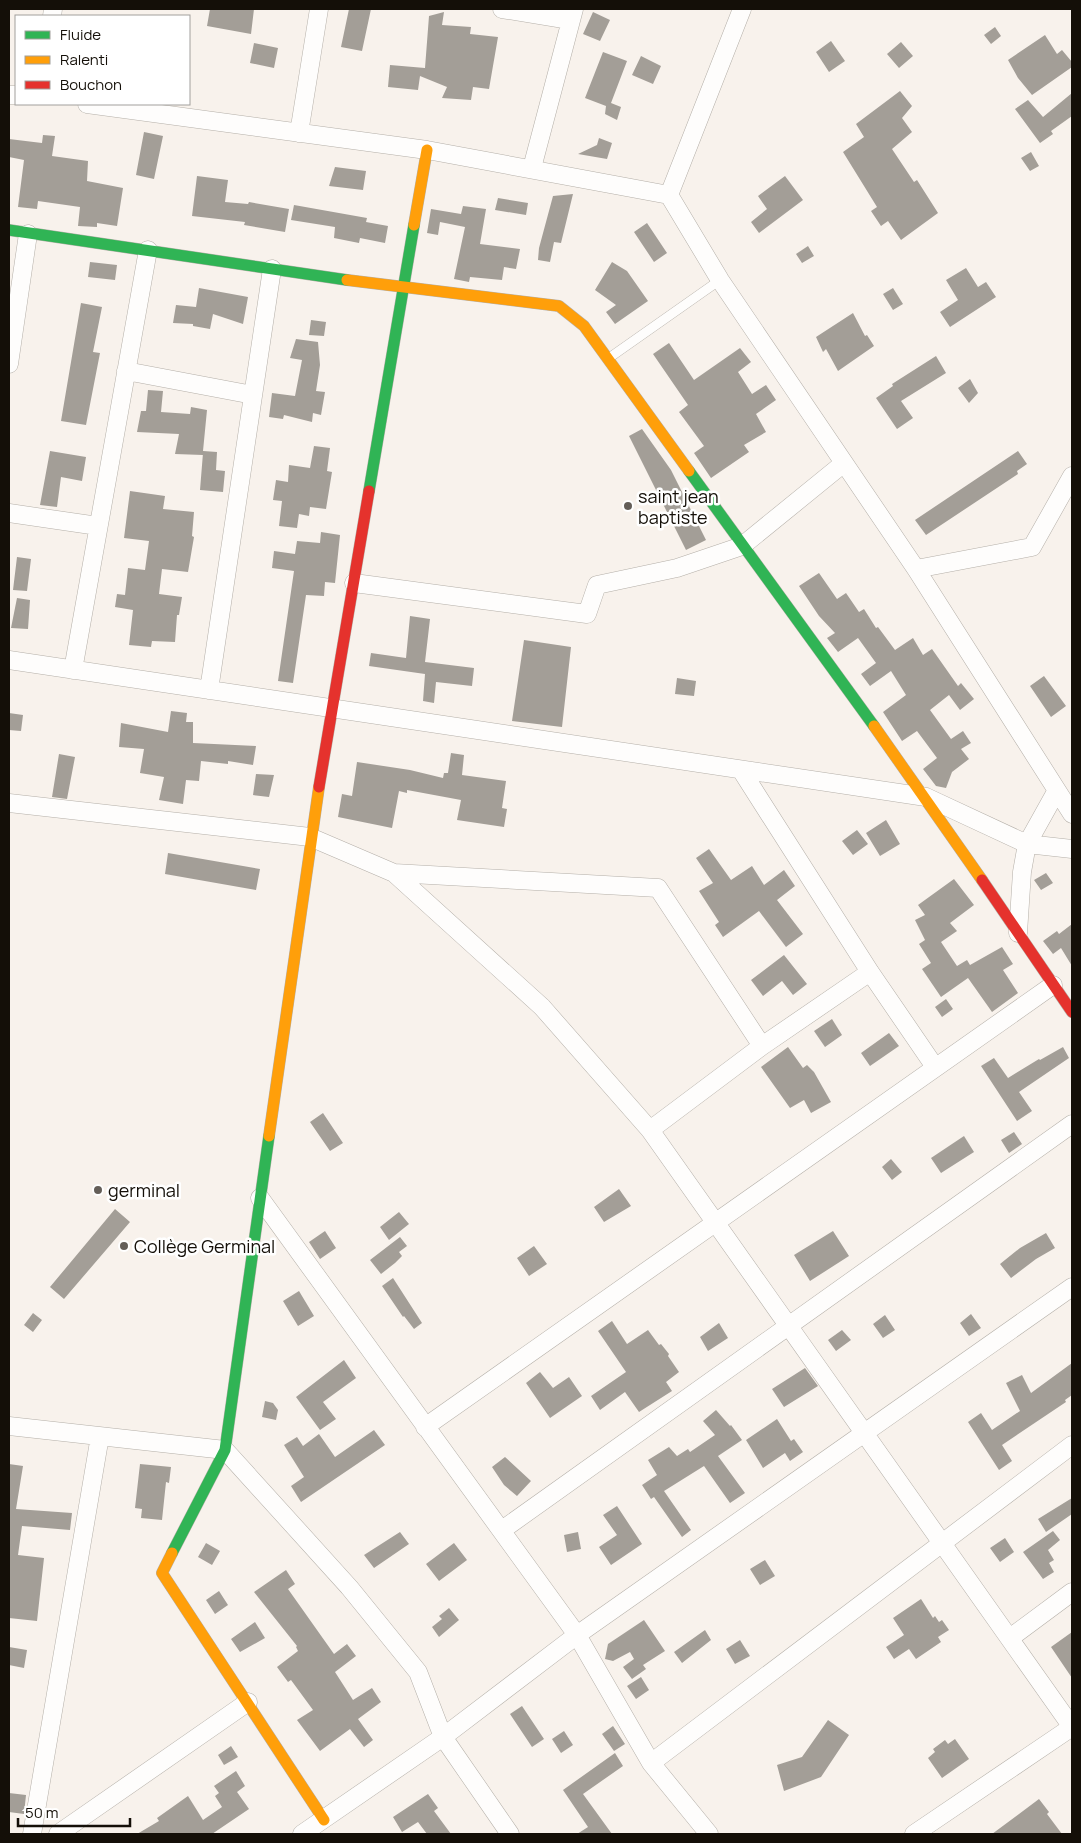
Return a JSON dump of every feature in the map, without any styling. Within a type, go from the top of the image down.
[{"type":"street","points":[[299,133],[319,9]]},
{"type":"street","points":[[502,9],[572,15],[532,168]]},
{"type":"street","points":[[669,195],[742,9]]},
{"type":"street","points":[[94,105],[427,150],[669,195],[720,280],[916,569],[1056,792],[1072,814]]},
{"type":"street","points":[[324,1820],[162,1574],[225,1450],[310,838],[405,289],[427,150]]},
{"type":"street","points":[[9,230],[405,289],[559,306],[584,326],[609,358],[742,546],[926,797],[1072,1012]]},
{"type":"street","points":[[9,364],[28,234]]},
{"type":"street","points":[[73,670],[148,250]]},
{"type":"street","points":[[209,690],[272,269]]},
{"type":"street","points":[[126,371],[253,395]]},
{"type":"street","points":[[354,583],[587,614],[597,584],[677,568],[742,546],[844,463]]},
{"type":"street","points":[[916,569],[1032,547],[1072,476]]},
{"type":"street","points":[[9,513],[98,526]]},
{"type":"street","points":[[9,660],[926,797],[1027,844],[1072,848]]},
{"type":"street","points":[[741,770],[870,972],[935,1067]]},
{"type":"street","points":[[1018,933],[1022,872],[1027,844],[1056,792]]},
{"type":"street","points":[[9,803],[310,838],[394,873],[658,888],[762,1046]]},
{"type":"street","points":[[394,873],[542,1007],[650,1130],[1072,1727],[914,1834]]},
{"type":"street","points":[[650,1130],[762,1046],[870,972]]},
{"type":"street","points":[[424,1427],[1053,985]]},
{"type":"street","points":[[502,1530],[1072,1124]]},
{"type":"street","points":[[260,1198],[424,1427],[502,1530],[577,1635],[651,1763],[709,1834]]},
{"type":"street","points":[[302,1834],[443,1737],[577,1635],[1072,1286]]},
{"type":"street","points":[[9,1426],[225,1450],[348,1587],[418,1672],[443,1737],[504,1832]]},
{"type":"street","points":[[32,1834],[100,1436]]},
{"type":"street","points":[[651,1763],[941,1542],[1072,1445]]},
{"type":"street","points":[[1010,1638],[1072,1592]]},
{"type":"street","points":[[58,1834],[248,1702]]},
{"type":"lane","points":[[609,358],[720,280]]},
{"type":"building","points":[[210,9],[254,9],[251,34],[207,26]]},
{"type":"building","points":[[349,9],[371,9],[362,51],[341,47]]},
{"type":"building","points":[[444,12],[442,25],[471,27],[470,34],[498,37],[489,89],[473,87],[471,100],[442,98],[447,87],[420,76],[418,90],[388,87],[390,65],[425,68],[429,16]]},
{"type":"building","points":[[593,12],[610,20],[600,41],[583,34]]},
{"type":"building","points":[[995,27],[1001,36],[991,44],[984,35]]},
{"type":"building","points":[[1045,35],[1057,54],[1062,50],[1072,62],[1072,67],[1032,95],[1018,78],[1008,60]]},
{"type":"building","points":[[831,41],[845,61],[829,72],[816,52]]},
{"type":"building","points":[[901,42],[913,56],[899,68],[887,54]]},
{"type":"building","points":[[254,43],[278,48],[274,68],[250,63]]},
{"type":"building","points":[[603,52],[627,61],[611,103],[621,107],[617,120],[605,114],[606,106],[585,98]]},
{"type":"building","points":[[641,56],[661,66],[653,84],[632,75]]},
{"type":"building","points":[[900,91],[912,106],[902,118],[912,132],[892,149],[914,182],[917,180],[938,213],[901,240],[888,221],[881,226],[871,211],[877,207],[843,152],[864,137],[856,124]]},
{"type":"building","points":[[1072,93],[1072,116],[1051,131],[1053,134],[1040,143],[1015,109],[1028,100],[1043,117]]},
{"type":"building","points":[[144,132],[163,136],[154,179],[136,175]]},
{"type":"building","points":[[43,135],[55,136],[52,156],[88,161],[87,181],[123,188],[117,226],[97,223],[97,227],[78,226],[80,207],[38,201],[37,209],[18,207],[24,160],[9,157],[9,139],[42,143]]},
{"type":"building","points":[[599,138],[612,143],[607,159],[578,154],[597,145]]},
{"type":"building","points":[[1031,152],[1039,166],[1030,171],[1021,158]]},
{"type":"building","points":[[335,167],[366,171],[363,190],[329,186]]},
{"type":"building","points":[[197,176],[228,180],[225,202],[248,204],[249,202],[289,209],[285,232],[244,225],[245,222],[192,216]]},
{"type":"building","points":[[785,176],[803,200],[759,233],[751,222],[767,209],[758,196]]},
{"type":"building","points":[[573,194],[561,243],[554,242],[550,262],[538,260],[539,248],[553,196]]},
{"type":"building","points":[[498,198],[528,203],[526,215],[495,210]]},
{"type":"building","points":[[294,205],[367,218],[366,222],[388,226],[385,243],[360,238],[359,243],[334,238],[335,227],[291,220]]},
{"type":"building","points":[[463,206],[486,209],[480,244],[520,249],[516,269],[504,267],[502,280],[470,277],[469,282],[454,279],[465,227],[440,222],[438,235],[427,233],[431,209],[461,214]]},
{"type":"building","points":[[647,223],[667,253],[654,262],[634,232]]},
{"type":"building","points":[[808,246],[814,256],[802,263],[796,254]]},
{"type":"building","points":[[90,262],[117,265],[115,280],[88,277]]},
{"type":"building","points":[[612,262],[627,271],[648,301],[615,324],[606,312],[616,305],[595,290]]},
{"type":"building","points":[[966,268],[978,287],[986,282],[996,297],[950,327],[940,312],[958,300],[946,280]]},
{"type":"building","points":[[199,288],[248,297],[243,324],[213,314],[210,329],[193,326],[193,324],[173,323],[176,305],[196,307]]},
{"type":"building","points":[[893,288],[903,304],[893,310],[883,294]]},
{"type":"building","points":[[81,303],[102,307],[93,352],[100,353],[86,425],[61,421]]},
{"type":"building","points":[[853,313],[865,336],[867,335],[874,346],[838,371],[826,349],[823,352],[816,337]]},
{"type":"building","points":[[311,320],[326,322],[324,336],[309,335]]},
{"type":"building","points":[[296,339],[318,342],[320,365],[316,391],[325,392],[321,415],[313,413],[312,422],[284,415],[283,419],[269,417],[272,393],[295,396],[302,360],[290,358]]},
{"type":"building","points":[[669,343],[694,380],[740,348],[751,362],[738,372],[752,394],[766,385],[776,400],[756,414],[766,432],[744,445],[749,452],[711,478],[694,453],[704,446],[679,412],[688,405],[653,354]]},
{"type":"building","points":[[936,356],[946,373],[901,401],[913,418],[897,429],[876,398],[893,386],[892,384]]},
{"type":"building","points":[[970,379],[978,393],[969,403],[958,388]]},
{"type":"building","points":[[148,390],[163,391],[161,412],[190,414],[191,407],[207,410],[203,451],[217,452],[216,470],[225,471],[223,492],[200,490],[203,455],[175,454],[179,434],[137,432],[141,411],[146,411]]},
{"type":"building","points":[[642,429],[671,470],[706,540],[686,550],[629,436]]},
{"type":"building","points":[[314,446],[330,448],[327,471],[332,472],[326,509],[310,507],[309,516],[299,514],[297,528],[279,526],[282,501],[273,500],[276,480],[288,482],[289,465],[310,468]]},
{"type":"building","points":[[50,451],[86,457],[82,481],[61,477],[57,507],[40,505]]},
{"type":"building","points":[[1018,451],[1027,464],[1017,471],[1018,474],[926,535],[915,520]]},
{"type":"building","points":[[130,491],[165,496],[163,509],[194,512],[192,536],[194,537],[188,572],[162,569],[159,594],[182,597],[179,615],[177,615],[175,642],[152,641],[151,647],[129,645],[133,610],[115,607],[117,594],[125,595],[128,568],[145,570],[149,541],[124,538]]},
{"type":"building","points":[[321,532],[340,535],[335,583],[325,582],[324,596],[306,595],[293,683],[278,681],[294,571],[272,568],[274,551],[295,554],[297,541],[320,543]]},
{"type":"building","points":[[17,557],[31,559],[27,591],[13,590]]},
{"type":"building","points":[[819,573],[837,599],[846,593],[859,612],[864,609],[876,628],[878,627],[895,650],[913,638],[923,655],[932,649],[958,686],[961,683],[974,699],[960,710],[949,695],[930,710],[951,739],[963,731],[971,743],[961,749],[969,759],[952,772],[946,788],[936,786],[923,769],[937,758],[917,731],[902,741],[883,712],[906,695],[891,671],[870,686],[861,674],[876,663],[858,638],[838,652],[827,638],[835,633],[819,616],[799,586]]},
{"type":"building","points":[[17,598],[30,600],[28,629],[11,628]]},
{"type":"building","points":[[410,616],[430,619],[425,662],[474,668],[472,686],[436,682],[434,703],[423,701],[425,674],[369,666],[371,653],[406,658]]},
{"type":"building","points":[[524,640],[571,647],[562,727],[512,721]]},
{"type":"building","points":[[1044,676],[1066,706],[1051,717],[1030,686]]},
{"type":"building","points":[[677,678],[696,681],[694,696],[675,694]]},
{"type":"building","points":[[171,711],[187,713],[186,722],[193,722],[193,743],[256,746],[253,765],[228,761],[228,764],[201,761],[199,781],[186,780],[183,804],[159,800],[164,777],[140,773],[144,749],[119,747],[121,723],[168,732]]},
{"type":"building","points":[[9,713],[23,715],[21,731],[9,730]]},
{"type":"building","points":[[451,753],[464,755],[462,775],[506,781],[502,808],[507,809],[504,827],[457,820],[461,800],[407,790],[407,793],[399,791],[392,828],[338,817],[342,794],[352,796],[357,762],[410,770],[443,778],[444,773],[448,773]]},
{"type":"building","points":[[59,754],[75,757],[67,799],[52,797]]},
{"type":"building","points":[[256,774],[274,775],[269,797],[253,795]]},
{"type":"building","points":[[886,820],[900,844],[880,856],[866,833]]},
{"type":"building","points":[[857,830],[868,844],[853,855],[842,841]]},
{"type":"building","points":[[709,849],[731,880],[752,866],[764,885],[784,870],[795,886],[777,900],[803,934],[786,947],[759,911],[723,937],[715,925],[719,922],[699,891],[713,883],[696,858]]},
{"type":"building","points":[[168,853],[260,869],[256,890],[165,874]]},
{"type":"building","points":[[1046,873],[1053,883],[1041,890],[1034,880]]},
{"type":"building","points":[[954,879],[974,905],[950,923],[957,931],[941,942],[957,966],[967,960],[970,965],[1002,947],[1013,964],[1003,970],[1018,993],[992,1012],[968,978],[941,997],[922,969],[931,963],[919,944],[925,940],[915,920],[925,915],[918,905]]},
{"type":"building","points":[[1072,924],[1072,966],[1061,948],[1053,954],[1043,941],[1057,931],[1059,934]]},
{"type":"building","points":[[784,955],[807,984],[793,995],[782,981],[763,996],[751,980]]},
{"type":"building","points":[[946,999],[953,1009],[942,1017],[935,1007]]},
{"type":"building","points":[[832,1019],[842,1035],[825,1047],[814,1031]]},
{"type":"building","points":[[889,1033],[899,1046],[870,1066],[861,1053]]},
{"type":"building","points":[[788,1047],[803,1068],[807,1065],[814,1072],[831,1102],[811,1113],[804,1100],[790,1108],[761,1067]]},
{"type":"building","points":[[1063,1047],[1069,1058],[1019,1092],[1032,1111],[1017,1121],[981,1066],[994,1058],[1008,1078]]},
{"type":"building","points":[[323,1113],[343,1143],[330,1151],[310,1122]]},
{"type":"building","points":[[1014,1132],[1022,1144],[1009,1153],[1001,1140]]},
{"type":"building","points":[[964,1136],[974,1152],[941,1173],[931,1158]]},
{"type":"building","points":[[891,1159],[902,1172],[892,1180],[882,1167]]},
{"type":"building","points":[[619,1189],[631,1206],[604,1222],[594,1207]]},
{"type":"building","points":[[115,1209],[130,1222],[64,1299],[50,1287]]},
{"type":"building","points":[[399,1212],[409,1224],[389,1240],[380,1227]]},
{"type":"building","points":[[325,1231],[336,1248],[320,1259],[309,1242]]},
{"type":"building","points":[[833,1231],[849,1256],[810,1281],[794,1255]]},
{"type":"building","points":[[1046,1233],[1055,1248],[1036,1259],[1011,1278],[1000,1264],[1020,1248]]},
{"type":"building","points":[[400,1237],[407,1246],[399,1252],[402,1256],[381,1274],[370,1260]]},
{"type":"building","points":[[534,1246],[547,1264],[529,1276],[517,1258]]},
{"type":"building","points":[[393,1278],[422,1323],[414,1329],[403,1317],[382,1286]]},
{"type":"building","points":[[299,1291],[314,1316],[298,1326],[283,1301]]},
{"type":"building","points":[[33,1313],[42,1320],[33,1332],[24,1325]]},
{"type":"building","points":[[971,1314],[981,1328],[969,1336],[960,1323]]},
{"type":"building","points":[[885,1315],[895,1330],[883,1338],[873,1324]]},
{"type":"building","points":[[612,1321],[627,1344],[648,1330],[659,1345],[661,1344],[669,1354],[668,1356],[679,1372],[666,1382],[672,1391],[639,1412],[625,1392],[600,1410],[591,1396],[626,1372],[598,1331]]},
{"type":"building","points":[[719,1323],[728,1338],[708,1351],[700,1337]]},
{"type":"building","points":[[842,1330],[851,1340],[836,1351],[828,1340]]},
{"type":"building","points":[[344,1360],[356,1378],[323,1402],[336,1419],[320,1430],[296,1397]]},
{"type":"building","points":[[1072,1363],[1072,1395],[1065,1400],[1066,1402],[1002,1445],[1012,1461],[999,1470],[968,1422],[981,1413],[992,1430],[1020,1411],[1006,1383],[1022,1375],[1031,1393]]},
{"type":"building","points":[[805,1368],[818,1386],[784,1407],[772,1389]]},
{"type":"building","points":[[540,1372],[553,1388],[569,1377],[582,1396],[550,1418],[526,1383]]},
{"type":"building","points":[[265,1401],[273,1403],[278,1410],[276,1420],[262,1417]]},
{"type":"building","points":[[716,1410],[731,1425],[742,1440],[718,1456],[745,1493],[730,1503],[704,1466],[664,1491],[691,1530],[682,1537],[654,1497],[651,1499],[642,1485],[657,1475],[648,1460],[669,1447],[677,1456],[688,1449],[690,1452],[715,1435],[703,1421]]},
{"type":"building","points":[[777,1419],[791,1441],[794,1439],[803,1452],[790,1461],[785,1453],[763,1468],[746,1440]]},
{"type":"building","points":[[374,1430],[385,1445],[301,1502],[291,1486],[304,1477],[284,1445],[297,1437],[303,1446],[319,1434],[335,1457]]},
{"type":"building","points":[[505,1457],[531,1481],[517,1496],[504,1485],[492,1467]]},
{"type":"building","points":[[9,1464],[23,1466],[16,1509],[72,1513],[70,1530],[22,1526],[18,1555],[44,1558],[37,1621],[9,1618]]},
{"type":"building","points":[[140,1464],[171,1467],[169,1483],[166,1482],[162,1520],[141,1518],[142,1509],[135,1508]]},
{"type":"building","points":[[1072,1498],[1072,1514],[1046,1532],[1038,1519]]},
{"type":"building","points":[[617,1506],[642,1544],[611,1565],[599,1547],[617,1535],[603,1515]]},
{"type":"building","points":[[1053,1531],[1060,1540],[1048,1550],[1054,1560],[1049,1563],[1054,1572],[1043,1579],[1023,1552]]},
{"type":"building","points":[[400,1532],[409,1544],[374,1568],[364,1555]]},
{"type":"building","points":[[578,1532],[581,1549],[567,1552],[564,1535]]},
{"type":"building","points":[[1005,1538],[1014,1552],[1000,1562],[990,1548]]},
{"type":"building","points":[[206,1543],[220,1551],[212,1565],[198,1557]]},
{"type":"building","points":[[454,1543],[467,1560],[439,1581],[426,1564]]},
{"type":"building","points":[[765,1560],[775,1576],[760,1585],[750,1569]]},
{"type":"building","points":[[286,1570],[295,1584],[288,1589],[334,1654],[347,1644],[356,1656],[335,1672],[353,1700],[372,1688],[381,1702],[358,1719],[373,1740],[364,1747],[350,1729],[320,1751],[297,1720],[313,1710],[291,1680],[288,1682],[277,1667],[298,1651],[297,1646],[254,1592]]},
{"type":"building","points":[[219,1591],[228,1605],[215,1614],[206,1600]]},
{"type":"building","points":[[921,1599],[933,1618],[935,1616],[939,1622],[942,1620],[949,1630],[938,1637],[941,1642],[916,1659],[909,1649],[894,1659],[886,1647],[904,1635],[893,1618]]},
{"type":"building","points":[[449,1608],[459,1620],[439,1637],[432,1627],[442,1619],[439,1616]]},
{"type":"building","points":[[644,1620],[665,1651],[643,1665],[646,1669],[632,1679],[623,1667],[634,1659],[630,1652],[613,1661],[605,1659],[608,1644]]},
{"type":"building","points":[[255,1622],[265,1638],[240,1652],[231,1639]]},
{"type":"building","points":[[705,1630],[711,1640],[682,1663],[674,1652]]},
{"type":"building","points":[[1072,1632],[1072,1678],[1051,1647]]},
{"type":"building","points":[[740,1640],[750,1656],[735,1664],[726,1649]]},
{"type":"building","points":[[9,1647],[27,1650],[24,1668],[9,1665]]},
{"type":"building","points":[[641,1677],[649,1690],[636,1699],[627,1686]]},
{"type":"building","points":[[522,1706],[544,1739],[532,1747],[510,1714]]},
{"type":"building","points":[[828,1720],[849,1735],[821,1777],[784,1791],[777,1765],[802,1757]]},
{"type":"building","points":[[613,1726],[625,1744],[614,1751],[602,1734]]},
{"type":"building","points":[[564,1731],[573,1745],[561,1753],[552,1739]]},
{"type":"building","points":[[955,1739],[969,1759],[942,1778],[928,1758],[935,1752],[933,1749],[945,1740],[948,1744]]},
{"type":"building","points":[[231,1746],[238,1757],[224,1765],[218,1755]]},
{"type":"building","points":[[615,1753],[623,1766],[583,1794],[612,1834],[577,1834],[588,1827],[563,1790]]},
{"type":"building","points":[[236,1771],[245,1786],[237,1792],[249,1809],[212,1834],[137,1834],[159,1821],[157,1818],[188,1796],[203,1820],[222,1807],[215,1796],[219,1793],[214,1786]]},
{"type":"building","points":[[9,1793],[26,1795],[24,1814],[9,1812]]},
{"type":"building","points":[[428,1794],[438,1808],[434,1811],[451,1834],[427,1834],[418,1822],[402,1832],[393,1817]]},
{"type":"building","points":[[1039,1799],[1049,1812],[1047,1814],[1062,1834],[992,1834]]},
{"type":"traffic: fast","points":[[369,491],[414,225]]},
{"type":"traffic: fast","points":[[9,230],[347,280]]},
{"type":"traffic: fast","points":[[689,471],[874,726]]},
{"type":"traffic: fast","points":[[172,1553],[225,1450],[269,1136]]},
{"type":"traffic: slow","points":[[414,225],[427,150]]},
{"type":"traffic: slow","points":[[347,280],[559,306],[584,326],[689,471]]},
{"type":"traffic: slow","points":[[874,726],[982,880]]},
{"type":"traffic: slow","points":[[269,1136],[319,787]]},
{"type":"traffic: slow","points":[[172,1553],[162,1573],[324,1820]]},
{"type":"traffic: jam","points":[[319,787],[369,491]]},
{"type":"traffic: jam","points":[[982,880],[1072,1012]]},
{"type":"place","name":"saint jean baptiste","points":[[628,506]]},
{"type":"place","name":"germinal","points":[[98,1190]]},
{"type":"place","name":"Collège Germinal","points":[[124,1246]]}]
